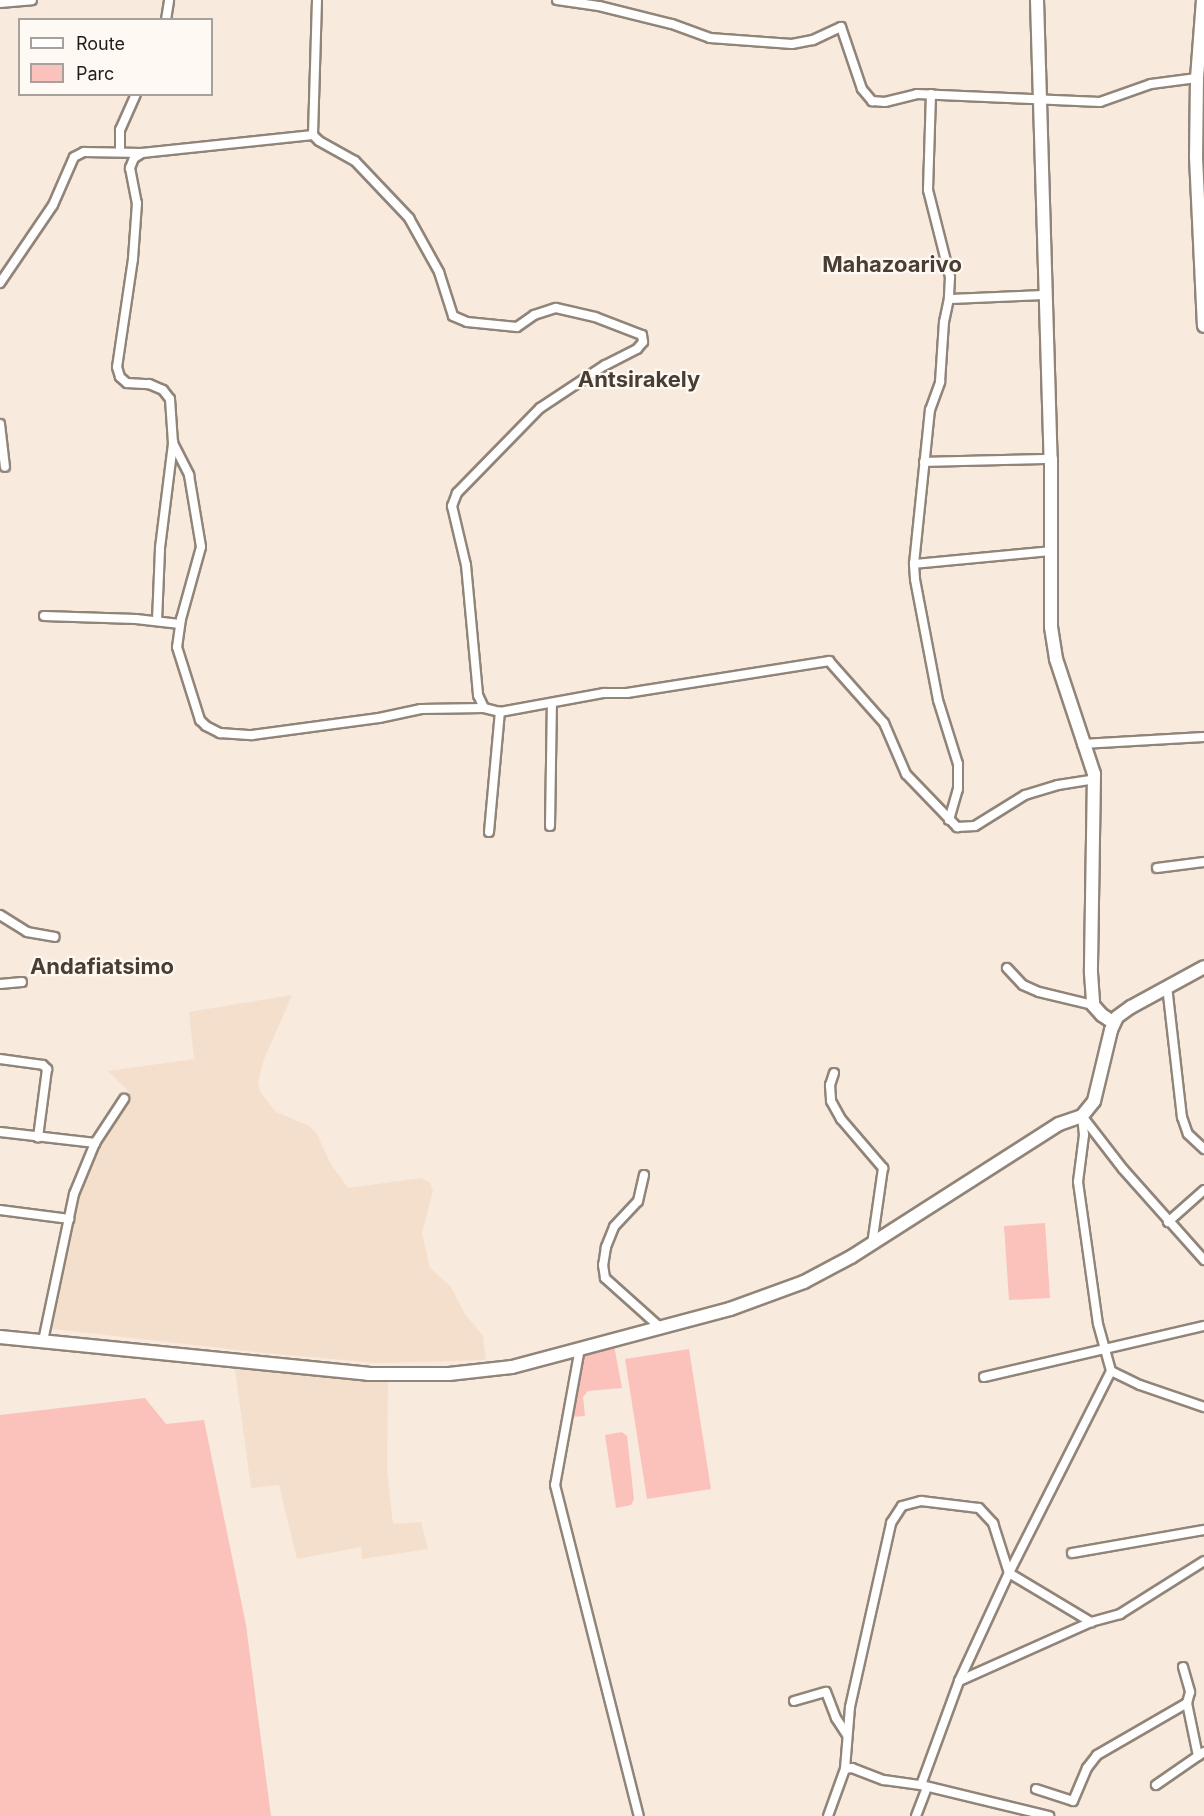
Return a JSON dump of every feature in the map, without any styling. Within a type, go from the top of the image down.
[{"type":"main road","points":[[1037,0],[1051,459],[1051,627],[1056,659],[1094,779],[1091,973],[1093,1005],[1102,1016],[1114,1023]]},
{"type":"main road","points":[[1203,0],[1197,78],[1196,157],[1204,326]]},
{"type":"main road","points":[[0,1337],[368,1374],[480,1372],[512,1367],[662,1329],[804,1282],[873,1244],[1059,1124],[1082,1116],[1094,1101],[1114,1023],[1131,1007],[1204,967]]},
{"type":"street","points":[[0,3],[32,0]]},
{"type":"street","points":[[166,18],[169,0]]},
{"type":"street","points":[[317,0],[313,135],[319,141],[356,161],[409,218],[439,273],[453,316],[467,322],[517,327],[534,315],[556,308],[595,317],[642,335],[642,342],[637,349],[605,365],[540,408],[458,493],[452,506],[466,564],[478,696],[484,708]]},
{"type":"street","points":[[557,0],[599,6],[672,24],[710,38],[792,44],[813,40],[841,27],[862,89],[872,101],[885,102],[917,94],[931,94],[1100,102],[1151,84],[1197,78]]},
{"type":"street","points":[[931,94],[928,190],[950,278],[940,382],[930,410],[924,462],[924,491],[914,564],[938,700],[958,765],[958,789],[949,820]]},
{"type":"street","points":[[120,152],[120,130],[135,96]]},
{"type":"street","points":[[0,283],[53,205],[74,157],[84,152],[142,153],[313,135]]},
{"type":"street","points":[[142,153],[134,158],[130,168],[137,203],[134,248],[117,367],[120,377],[127,383],[149,384],[163,390],[170,399],[173,443],[160,548],[157,621]]},
{"type":"street","points":[[949,299],[1045,295]]},
{"type":"street","points":[[0,424],[5,466]]},
{"type":"street","points":[[173,443],[189,475],[201,547],[180,624],[177,647],[200,720],[220,733],[252,735],[379,718],[420,709],[484,708],[500,712],[604,693],[627,693],[829,661],[884,723],[906,774],[957,827],[975,826],[1025,795],[1058,785],[1094,779]]},
{"type":"street","points":[[924,462],[1051,459]]},
{"type":"street","points":[[914,564],[1051,551]]},
{"type":"street","points":[[44,616],[180,624]]},
{"type":"street","points":[[550,826],[552,704]]},
{"type":"street","points":[[489,832],[500,712]]},
{"type":"street","points":[[1082,744],[1204,737]]},
{"type":"street","points":[[1157,868],[1204,862]]},
{"type":"street","points":[[0,915],[27,932],[55,937]]},
{"type":"street","points":[[1007,968],[1023,985],[1031,989],[1093,1005]]},
{"type":"street","points":[[0,984],[21,982]]},
{"type":"street","points":[[1167,986],[1177,1092],[1184,1124],[1188,1134],[1204,1149]]},
{"type":"street","points":[[0,1059],[43,1065],[46,1069],[38,1137]]},
{"type":"street","points":[[834,1073],[830,1085],[831,1101],[841,1119],[883,1168],[873,1244]]},
{"type":"street","points":[[43,1341],[74,1194],[95,1143],[124,1099]]},
{"type":"street","points":[[1082,1116],[1168,1222],[1204,1260]]},
{"type":"street","points":[[1082,1116],[1084,1135],[1078,1182],[1103,1351],[1111,1371],[1140,1385],[1204,1407]]},
{"type":"street","points":[[0,1132],[95,1143]]},
{"type":"street","points":[[644,1175],[638,1201],[614,1227],[603,1265],[605,1278],[662,1329]]},
{"type":"street","points":[[1168,1222],[1204,1190]]},
{"type":"street","points":[[0,1210],[69,1219]]},
{"type":"street","points":[[984,1377],[1204,1326]]},
{"type":"street","points":[[580,1348],[555,1485],[639,1816]]},
{"type":"street","points":[[916,1816],[959,1681],[1009,1574],[1111,1371]]},
{"type":"street","points":[[828,1816],[845,1769],[850,1707],[891,1523],[902,1506],[921,1501],[979,1508],[993,1523],[1009,1574],[1091,1622]]},
{"type":"street","points":[[1072,1553],[1204,1530]]},
{"type":"street","points":[[959,1681],[1091,1622],[1120,1614],[1204,1561]]},
{"type":"street","points":[[1156,1785],[1201,1754],[1187,1703],[1190,1692],[1183,1667]]},
{"type":"street","points":[[794,1701],[826,1692],[836,1718],[847,1736]]},
{"type":"street","points":[[1036,1789],[1074,1801],[1087,1768],[1097,1755],[1187,1703]]},
{"type":"street","points":[[845,1769],[852,1768],[884,1780],[924,1786],[1043,1815]]},
{"type":"shaded area","points":[[292,995],[263,1062],[258,1082],[260,1092],[276,1112],[309,1126],[317,1134],[330,1163],[348,1188],[421,1178],[430,1183],[433,1191],[422,1233],[430,1268],[451,1287],[465,1314],[483,1336],[486,1360],[377,1363],[264,1353],[45,1328],[74,1194],[95,1143],[130,1093],[108,1071],[194,1059],[189,1012]]},
{"type":"shaded area","points":[[235,1369],[388,1381],[387,1471],[393,1524],[421,1522],[428,1549],[362,1559],[361,1547],[297,1559],[279,1485],[251,1488]]},
{"type":"green space","points":[[1045,1223],[1050,1298],[1009,1300],[1004,1226]]},
{"type":"green space","points":[[614,1345],[622,1388],[588,1391],[583,1397],[585,1416],[570,1417],[583,1353]]},
{"type":"green space","points":[[689,1349],[711,1489],[647,1499],[625,1359]]},
{"type":"green space","points":[[145,1398],[166,1424],[204,1420],[246,1625],[271,1816],[0,1816],[0,1415]]},
{"type":"green space","points":[[622,1432],[627,1436],[634,1499],[631,1505],[616,1508],[605,1435]]},
{"type":"district","name":"Mahazoarivo","points":[[892,265]]},
{"type":"district","name":"Antsirakely","points":[[639,380]]},
{"type":"district","name":"Andafiatsimo","points":[[102,967]]}]
